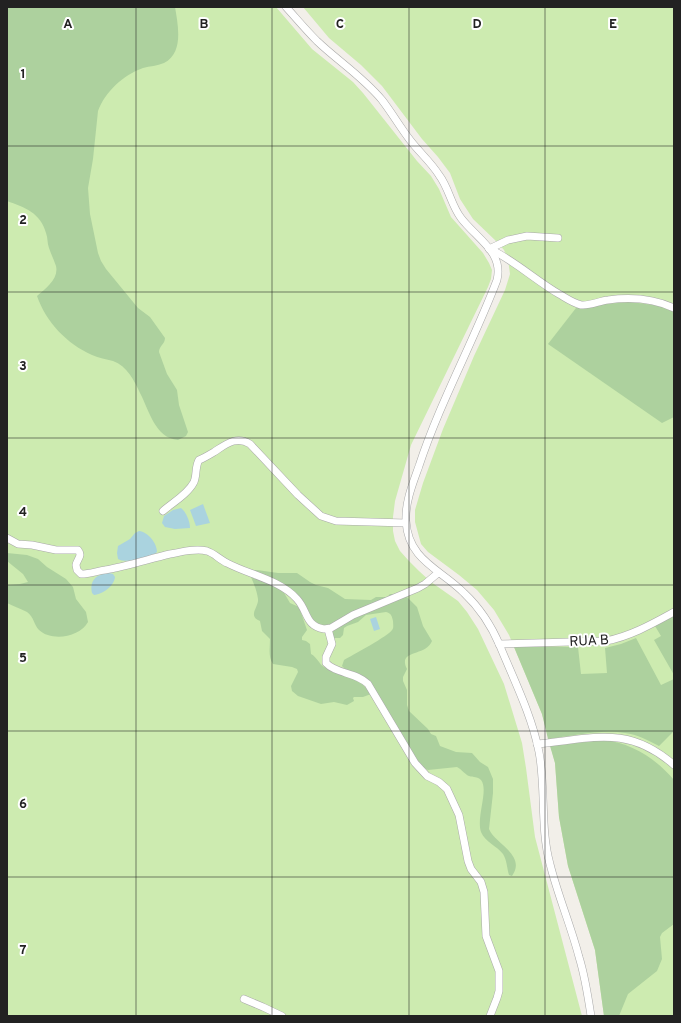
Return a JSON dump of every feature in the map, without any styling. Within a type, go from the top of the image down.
[{"type":"street","points":[[286,7],[316,40],[363,80],[382,101],[411,141],[439,174],[448,189],[456,210],[461,218],[498,261],[499,273],[497,280],[427,441],[410,492],[406,512],[406,523],[408,534],[414,550],[424,561],[456,586],[472,602],[490,627],[499,644],[523,702],[537,744],[542,776],[549,864],[580,958],[591,1016]]},
{"type":"street","points":[[489,249],[508,240],[526,236],[558,238]]},
{"type":"street","points":[[489,249],[505,257],[547,287],[581,305],[608,300],[633,299],[652,301],[674,308]]},
{"type":"street","points":[[163,511],[192,486],[195,479],[198,462],[225,444],[236,440],[245,441],[250,444],[312,509],[328,520],[346,522],[406,523]]},
{"type":"street","points":[[7,538],[18,544],[56,550],[78,550],[80,557],[76,565],[77,570],[81,574],[125,566],[175,553],[193,550],[209,552],[228,564],[250,574],[264,578],[289,592],[301,604],[309,620],[322,629],[328,629],[353,615],[418,588],[438,573]]},
{"type":"street","name":"RUA B","points":[[499,644],[606,641],[617,639],[636,632],[674,612]]},
{"type":"street","points":[[328,629],[332,644],[326,657],[326,663],[332,668],[358,676],[368,684],[415,763],[427,776],[444,785],[455,804],[462,824],[468,861],[471,869],[483,887],[486,903],[486,936],[499,971],[498,998],[490,1016]]},
{"type":"street","points":[[537,744],[594,737],[622,738],[648,746],[664,756],[674,765]]},
{"type":"street","points":[[244,999],[282,1016]]},
{"type":"green space","points":[[7,7],[276,7],[312,49],[353,82],[363,93],[417,161],[431,176],[439,189],[451,217],[483,253],[489,263],[492,270],[488,287],[411,445],[395,501],[393,531],[395,541],[400,551],[409,561],[431,582],[458,601],[467,612],[478,629],[504,684],[522,743],[535,837],[582,1016],[7,1016]]},
{"type":"green space","points":[[7,7],[175,7],[178,38],[175,53],[164,63],[143,68],[129,75],[110,91],[101,104],[98,111],[93,159],[88,188],[90,214],[101,261],[138,308],[150,317],[165,338],[159,352],[167,374],[177,390],[179,405],[188,432],[186,436],[178,440],[170,438],[158,429],[130,374],[118,363],[95,356],[74,345],[58,331],[46,315],[37,296],[54,279],[56,275],[56,266],[48,246],[44,226],[40,220],[25,208],[7,201]]},
{"type":"green space","points":[[303,7],[674,7],[674,1016],[604,1016],[595,950],[568,866],[559,817],[555,763],[542,714],[509,635],[494,610],[477,590],[428,552],[421,544],[415,522],[415,510],[423,483],[443,429],[474,356],[505,290],[510,274],[508,259],[504,250],[497,242],[473,219],[460,199],[450,173],[382,86],[361,65],[329,38]]},
{"type":"green space","points":[[631,302],[660,306],[674,312],[674,417],[662,423],[548,344],[576,308]]},
{"type":"green space","points":[[7,553],[27,555],[38,559],[47,567],[66,579],[73,587],[76,599],[86,612],[88,622],[84,627],[79,631],[65,636],[51,636],[39,630],[27,612],[7,603],[7,585],[28,582],[23,574],[7,561]]},
{"type":"green space","points":[[250,570],[278,573],[297,573],[310,582],[328,588],[345,599],[371,600],[376,597],[387,597],[390,594],[399,594],[330,627],[312,622],[304,603]]},
{"type":"green space","points":[[251,577],[267,582],[283,591],[290,603],[299,607],[307,630],[302,637],[302,640],[310,644],[311,654],[322,666],[361,683],[371,694],[363,697],[354,697],[354,701],[347,705],[334,702],[321,704],[298,696],[292,691],[291,686],[298,672],[297,669],[273,664],[271,661],[270,639],[262,631],[260,621],[254,617],[254,611],[258,599]]},
{"type":"green space","points":[[405,595],[417,607],[423,626],[432,641],[429,646],[406,658],[405,663],[407,669],[403,677],[403,681],[407,690],[407,705],[409,711],[428,729],[431,734],[436,736],[440,746],[456,752],[472,753],[480,762],[488,767],[493,779],[489,829],[513,856],[516,869],[512,876],[509,875],[503,854],[485,839],[481,832],[480,819],[484,790],[481,780],[471,777],[457,767],[428,770],[419,765],[376,693],[342,666],[344,660],[390,633],[393,629],[392,618],[388,612],[366,615],[358,622],[344,628],[343,635],[340,638],[334,638],[330,630],[350,619]]},
{"type":"green space","points":[[674,615],[674,675],[654,640],[661,636],[655,626]]},
{"type":"green space","points":[[636,638],[661,685],[674,679],[674,731],[659,746],[634,735],[616,732],[586,733],[548,739],[542,714],[514,647],[578,647],[581,674],[607,673],[605,648]]},
{"type":"green space","points":[[603,740],[624,744],[651,758],[674,780],[674,924],[662,933],[660,937],[662,959],[657,971],[628,994],[619,1016],[604,1016],[595,950],[568,866],[559,817],[555,763],[550,746]]},
{"type":"water","points":[[203,504],[210,523],[196,526],[190,510]]},
{"type":"water","points":[[181,508],[185,512],[190,528],[175,529],[165,527],[162,523],[164,516],[173,510]]},
{"type":"water","points":[[139,531],[146,533],[151,538],[157,552],[138,560],[126,561],[118,559],[118,546],[130,539]]},
{"type":"water","points":[[109,573],[113,574],[115,577],[113,583],[104,591],[94,595],[91,588],[95,578]]},
{"type":"water","points":[[376,617],[380,629],[374,631],[370,619]]}]
